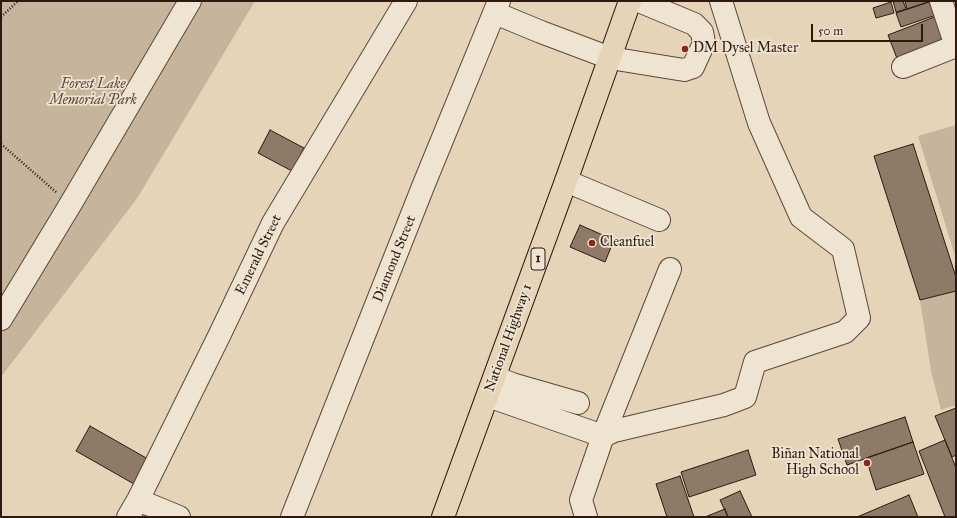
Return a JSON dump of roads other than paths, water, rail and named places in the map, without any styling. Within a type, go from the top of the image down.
[{"type":"highway","name":"National Highway 1","points":[[443,517],[630,1]]},
{"type":"street","name":"Emerald Street","points":[[133,509],[273,223],[406,1]]},
{"type":"street","points":[[497,7],[541,32],[610,58],[684,70],[693,67],[704,43],[702,32],[694,24],[639,1]]},
{"type":"street","points":[[491,386],[603,436],[614,431],[724,406],[746,396],[755,362],[845,332],[859,318],[843,249],[801,217],[759,123],[721,1]]},
{"type":"street","points":[[903,67],[956,46],[941,1]]},
{"type":"street","points":[[1,319],[70,205],[183,4]]},
{"type":"street","name":"Diamond Street","points":[[292,517],[421,192],[497,7]]},
{"type":"street","points":[[566,181],[658,220]]},
{"type":"street","points":[[586,517],[581,500],[603,436],[670,269]]},
{"type":"street","points":[[491,386],[512,384],[578,403]]},
{"type":"street","points":[[133,509],[179,517]]},
{"type":"place","name":"DM Dysel Master","points":[[685,49]]},
{"type":"place","name":"Cleanfuel","points":[[592,243]]},
{"type":"place","name":"Biñan National High School","points":[[867,463]]},
{"type":"park label","name":"Forest Lake Memorial Park","points":[[93,94]]}]
